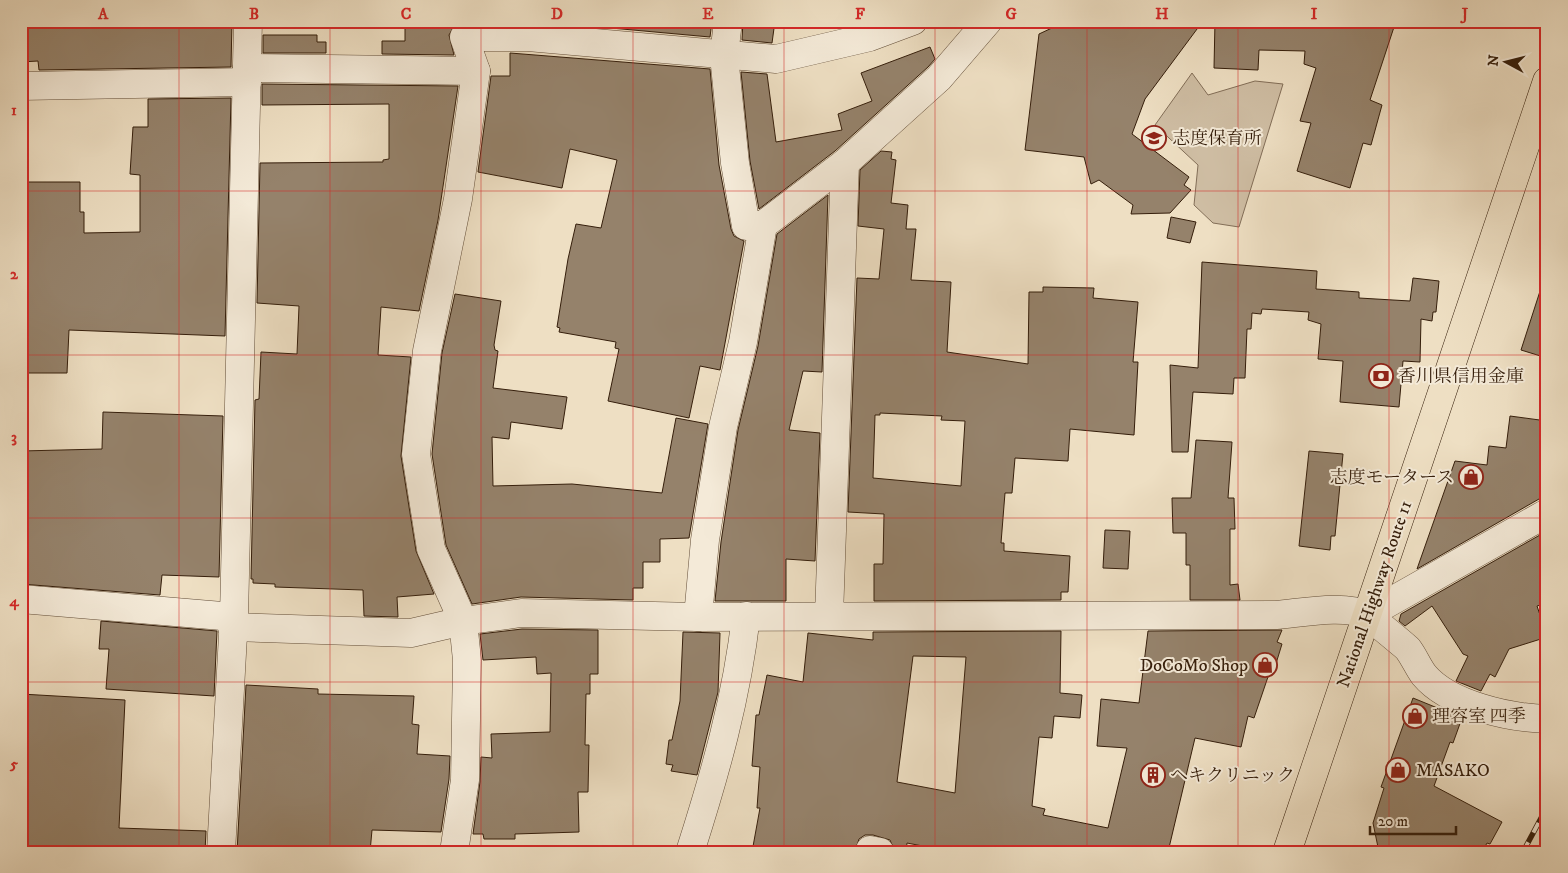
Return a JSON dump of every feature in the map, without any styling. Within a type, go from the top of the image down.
[{"type":"highway","name":"National Highway Route 11","points":[[1287,852],[1547,81]]},
{"type":"street","points":[[221,852],[233,622],[248,21]]},
{"type":"street","points":[[728,21],[724,56],[735,163],[746,226],[763,225],[845,163],[939,78],[988,21]]},
{"type":"street","points":[[454,852],[466,780],[467,660],[463,621],[430,549],[416,454],[427,351],[458,199],[476,71],[463,29],[528,37],[776,60],[870,38],[913,21]]},
{"type":"street","points":[[21,86],[247,75],[476,71]]},
{"type":"street","points":[[829,616],[845,163]]},
{"type":"street","points":[[698,617],[705,540],[723,426],[743,342],[763,225]]},
{"type":"street","points":[[1367,615],[1547,512]]},
{"type":"street","points":[[21,599],[233,622],[411,633],[463,621],[521,613],[698,617],[1276,616],[1344,610],[1367,615],[1407,649],[1425,676],[1445,693],[1474,706],[1529,718],[1547,719]]},
{"type":"street","points":[[690,852],[717,770],[740,669],[746,616]]},
{"type":"shaded area","points":[[1192,73],[1208,95],[1255,81],[1283,84],[1239,227],[1213,223],[1194,205],[1198,165],[1155,125]]},
{"type":"building","points":[[21,21],[232,21],[231,67],[39,70],[38,61],[21,62]]},
{"type":"building","points":[[405,21],[457,21],[449,35],[454,55],[382,54],[382,41],[405,41]]},
{"type":"building","points":[[534,21],[712,21],[710,37]]},
{"type":"building","points":[[743,21],[775,21],[772,43],[742,40]]},
{"type":"building","points":[[1067,21],[1203,21],[1145,99],[1132,134],[1189,177],[1184,185],[1191,190],[1170,213],[1131,214],[1133,205],[1099,180],[1091,184],[1084,157],[1025,150],[1039,34]]},
{"type":"building","points":[[1215,21],[1396,21],[1370,100],[1382,105],[1371,145],[1363,143],[1350,188],[1297,171],[1311,123],[1300,121],[1316,68],[1304,64],[1305,51],[1259,50],[1258,70],[1214,68]]},
{"type":"building","points":[[263,35],[317,35],[317,42],[326,42],[326,53],[263,53]]},
{"type":"building","points":[[930,47],[935,59],[928,67],[835,151],[759,209],[750,161],[741,72],[767,74],[776,142],[842,130],[838,114],[872,101],[861,73]]},
{"type":"building","points":[[510,53],[710,69],[719,165],[731,229],[734,236],[744,241],[720,370],[700,366],[689,418],[608,401],[619,349],[615,348],[616,342],[559,332],[560,328],[557,327],[568,259],[576,224],[601,228],[617,160],[570,149],[562,188],[478,172],[491,76],[510,76]]},
{"type":"building","points":[[262,84],[458,86],[438,220],[419,311],[381,307],[378,355],[411,357],[401,456],[416,551],[434,594],[397,597],[398,617],[364,616],[363,590],[275,587],[275,584],[253,583],[253,579],[251,579],[255,400],[259,399],[261,352],[297,354],[299,306],[257,303],[260,163],[383,162],[383,160],[389,159],[389,104],[262,105]]},
{"type":"building","points":[[231,98],[225,336],[69,330],[67,373],[23,373],[21,182],[80,182],[80,212],[84,212],[84,233],[140,232],[140,175],[130,174],[133,127],[148,127],[148,99]]},
{"type":"building","points":[[881,151],[892,152],[891,159],[896,160],[891,203],[908,205],[906,229],[916,229],[911,280],[951,282],[947,352],[1028,364],[1029,292],[1043,292],[1043,287],[1094,288],[1093,298],[1138,302],[1133,362],[1138,362],[1134,435],[1070,429],[1068,461],[1015,458],[1012,493],[1005,493],[1001,543],[1004,543],[1004,551],[1070,556],[1068,592],[1061,592],[1061,600],[874,601],[874,564],[883,564],[884,514],[848,512],[857,278],[879,279],[884,229],[858,226],[860,170]],"holes":[[[880,413],[942,416],[941,420],[965,421],[961,486],[873,478],[875,415],[880,415]]]},
{"type":"building","points":[[828,195],[822,372],[803,371],[789,430],[820,433],[815,561],[786,559],[786,601],[715,601],[721,542],[738,430],[758,346],[777,234]]},
{"type":"building","points":[[1171,217],[1196,222],[1190,243],[1167,238]]},
{"type":"building","points":[[1202,262],[1317,271],[1316,289],[1359,292],[1359,298],[1410,301],[1413,278],[1439,281],[1436,312],[1433,312],[1432,321],[1421,319],[1420,362],[1403,361],[1399,407],[1340,402],[1343,361],[1318,359],[1321,324],[1308,320],[1309,312],[1262,309],[1261,314],[1252,313],[1251,329],[1247,329],[1245,378],[1234,378],[1233,394],[1193,392],[1188,452],[1172,452],[1170,365],[1198,368]]},
{"type":"building","points":[[1542,285],[1547,286],[1547,358],[1521,350]]},
{"type":"building","points":[[455,294],[501,301],[494,345],[495,350],[498,351],[493,388],[567,397],[562,429],[511,422],[509,439],[492,437],[493,486],[572,484],[662,493],[676,418],[708,424],[689,538],[660,539],[660,562],[643,562],[643,588],[633,588],[633,600],[521,597],[472,604],[446,545],[432,454],[442,353]]},
{"type":"building","points":[[103,412],[223,416],[219,577],[162,575],[160,595],[21,584],[21,451],[102,449]]},
{"type":"building","points":[[1510,416],[1547,421],[1547,497],[1539,499],[1417,569],[1455,461],[1487,465],[1489,446],[1506,448]]},
{"type":"building","points":[[1196,440],[1232,442],[1228,498],[1234,498],[1235,529],[1230,529],[1230,585],[1238,584],[1240,600],[1190,600],[1190,565],[1186,565],[1186,533],[1173,533],[1172,498],[1191,498]]},
{"type":"building","points":[[1309,451],[1343,454],[1335,536],[1331,536],[1330,550],[1299,546]]},
{"type":"building","points":[[1105,530],[1130,531],[1128,569],[1103,568]]},
{"type":"building","points":[[1547,531],[1547,603],[1537,606],[1545,630],[1542,631],[1544,638],[1509,649],[1495,677],[1490,674],[1481,691],[1456,681],[1468,656],[1463,654],[1432,606],[1405,626],[1399,621],[1401,614]]},
{"type":"building","points":[[101,621],[217,631],[214,696],[106,689],[109,649],[99,649]]},
{"type":"building","points":[[522,629],[598,630],[598,674],[590,674],[590,694],[586,694],[585,745],[589,745],[588,792],[578,792],[579,832],[515,834],[515,839],[484,839],[483,834],[473,834],[480,782],[481,757],[492,758],[491,734],[550,732],[551,673],[537,674],[536,657],[483,660],[480,634]]},
{"type":"building","points":[[1282,630],[1277,642],[1282,644],[1274,670],[1271,668],[1254,718],[1248,716],[1241,747],[1195,738],[1168,852],[954,852],[907,843],[906,852],[895,852],[890,840],[873,835],[865,835],[859,839],[855,852],[752,852],[760,808],[757,808],[760,767],[752,766],[756,715],[759,715],[767,675],[803,682],[808,633],[873,640],[873,632],[1061,631],[1060,693],[1082,695],[1080,718],[1054,716],[1052,738],[1039,737],[1032,806],[1045,809],[1043,815],[1108,828],[1127,748],[1097,746],[1101,699],[1139,703],[1148,631]],"holes":[[[913,656],[966,657],[955,793],[897,782]]]},
{"type":"building","points":[[683,632],[720,633],[718,692],[697,775],[671,771],[673,765],[666,764],[669,740],[672,740],[680,701]]},
{"type":"building","points":[[246,685],[318,689],[318,694],[414,696],[412,724],[419,725],[417,754],[450,756],[449,779],[441,832],[372,830],[370,852],[237,852]]},
{"type":"building","points":[[21,694],[125,700],[119,828],[206,831],[205,852],[21,852]]},
{"type":"building","points":[[1413,698],[1462,718],[1453,743],[1450,742],[1434,786],[1502,822],[1490,844],[1487,843],[1482,852],[1379,852],[1373,823],[1384,788],[1381,787]]},
{"type":"railway","points":[[1523,852],[1547,807]]},
{"type":"place","name":"志度保育所","points":[[1154,138]]},
{"type":"place","name":"香川県信用金庫","points":[[1381,376]]},
{"type":"place","name":"志度モータース","points":[[1471,477]]},
{"type":"place","name":"DoCoMo Shop","points":[[1265,665]]},
{"type":"place","name":"理容室 四季","points":[[1415,716]]},
{"type":"place","name":"MASAKO","points":[[1398,770]]},
{"type":"place","name":"ヘキクリニック","points":[[1153,775]]}]
